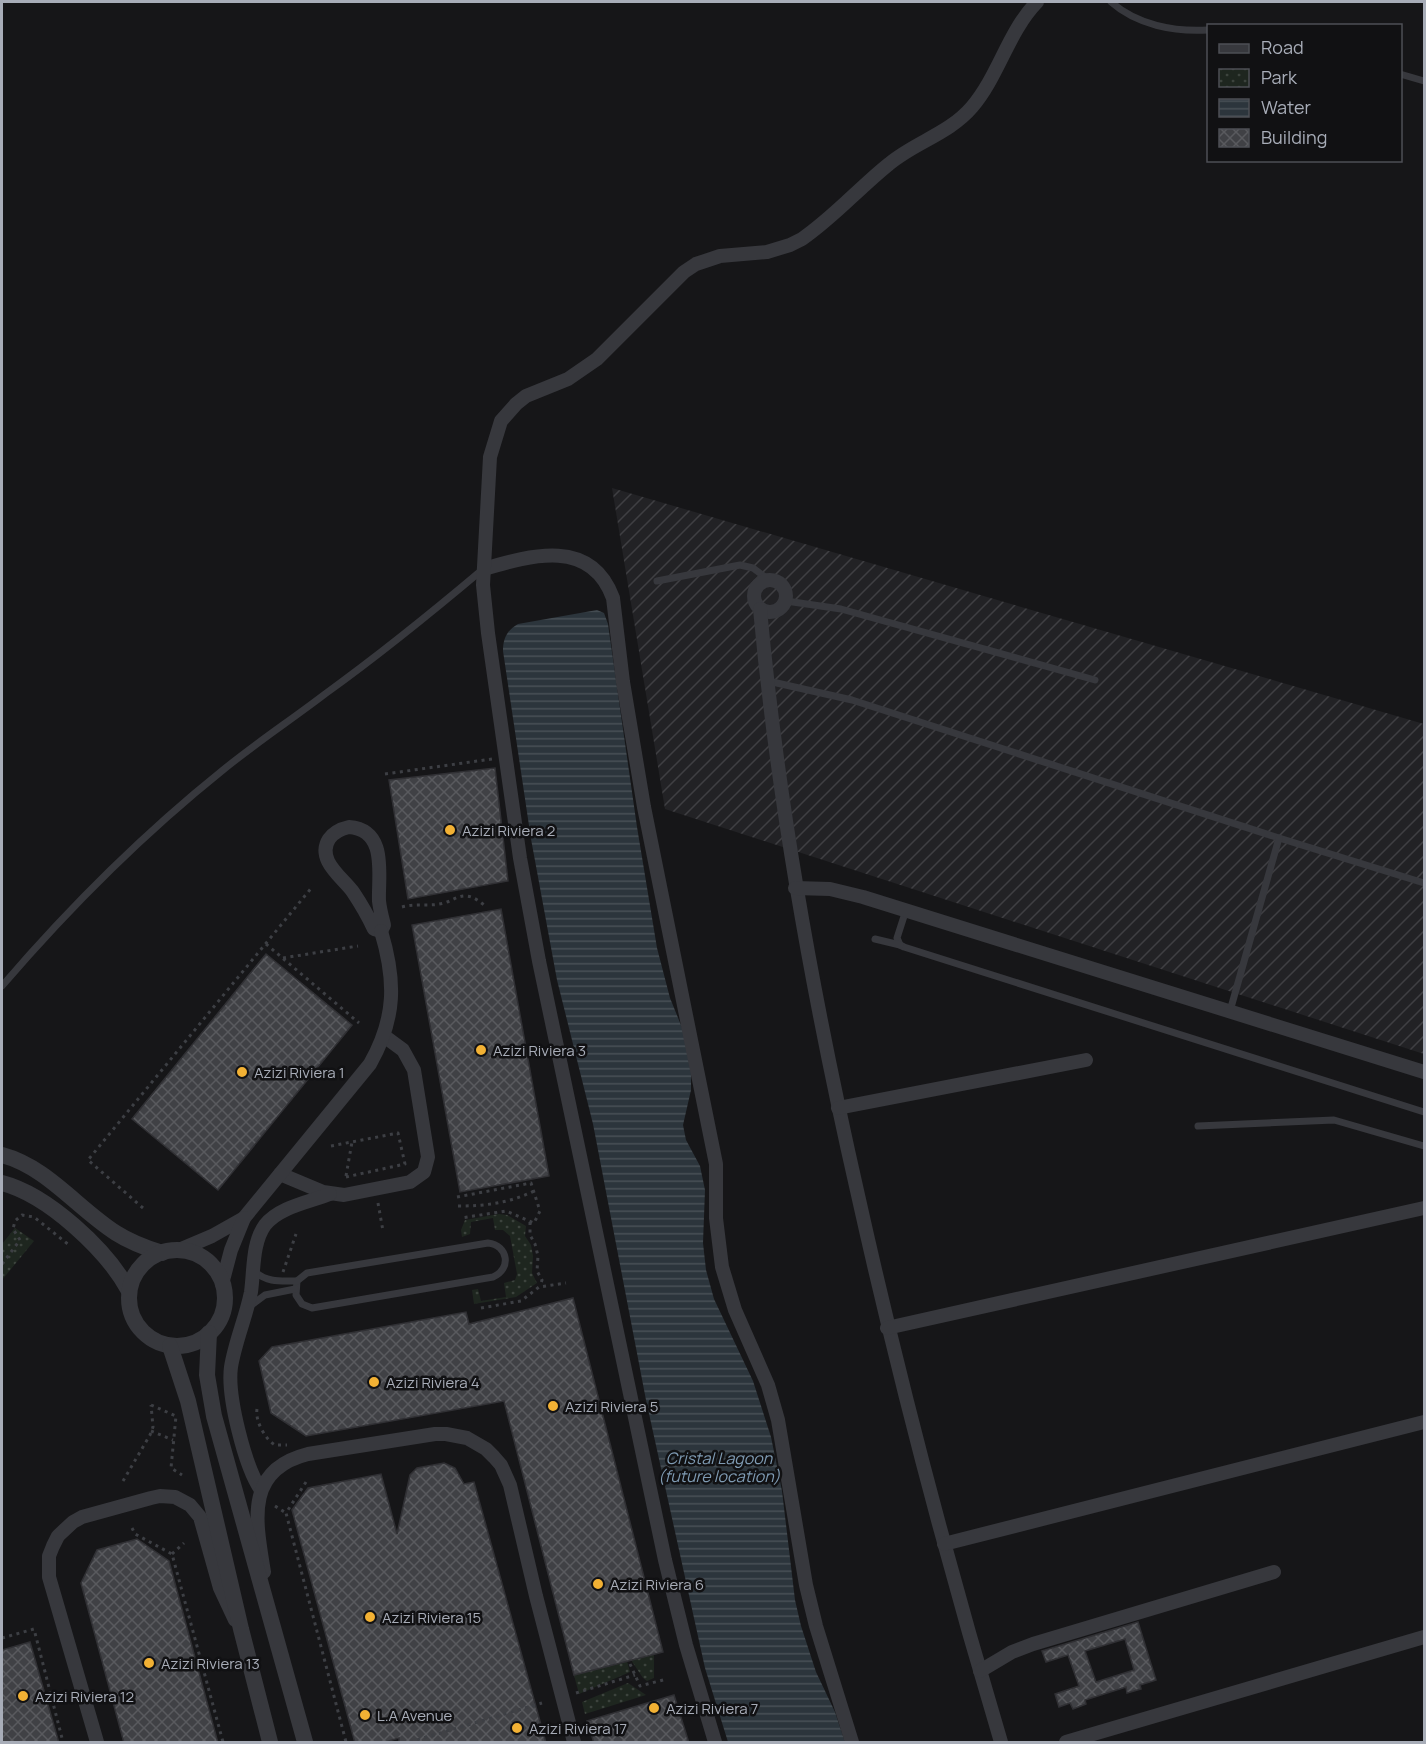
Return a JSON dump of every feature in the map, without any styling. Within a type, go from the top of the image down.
[{"type":"street","points":[[715,1743],[686,1645],[665,1560],[539,961],[520,858],[484,599],[490,457],[501,421],[516,404],[538,390],[568,379],[597,359],[673,282],[696,264],[720,255],[778,249],[802,239],[890,162],[952,126],[965,115],[981,95],[1013,33],[1036,2]]},
{"type":"street","points":[[484,569],[541,556],[572,556],[582,560],[598,572],[610,589],[613,598],[623,682],[642,796],[716,1164],[716,1218],[722,1266],[735,1310],[768,1385],[778,1420],[806,1585],[852,1743]]},
{"type":"street","points":[[760,609],[771,613],[778,611],[786,601],[785,589],[781,584],[769,580],[757,585],[754,598],[760,609],[773,742],[795,888],[838,1108],[888,1328],[944,1544],[1001,1743]]},
{"type":"street","points":[[222,1284],[231,1250],[244,1218],[361,1077],[384,1036],[392,989],[389,958],[381,931],[384,925],[380,902],[381,865],[368,835],[356,828],[342,828],[335,832],[327,844],[327,858],[352,891],[374,929],[381,931]]},
{"type":"street","points":[[795,888],[846,892],[1425,1072]]},
{"type":"street","points":[[261,1490],[248,1466],[231,1389],[231,1368],[247,1311],[259,1236],[270,1220],[280,1213],[330,1194],[351,1194],[410,1182],[420,1177],[426,1168],[428,1152],[414,1070],[403,1050],[384,1036]]},
{"type":"street","points":[[838,1108],[1086,1060]]},
{"type":"street","points":[[2,1155],[33,1168],[115,1232],[138,1245],[198,1256],[206,1261],[218,1275],[222,1284],[224,1305],[216,1326],[209,1334],[191,1344],[170,1346],[159,1343],[142,1331],[131,1313],[129,1291],[113,1266],[87,1239],[32,1195],[2,1183]]},
{"type":"street","points":[[280,1174],[330,1194]]},
{"type":"street","points":[[888,1328],[1425,1208]]},
{"type":"street","points":[[129,1291],[137,1272],[144,1263],[212,1236],[244,1218]]},
{"type":"street","points":[[209,1334],[207,1375],[210,1396],[305,1743]]},
{"type":"street","points":[[170,1346],[188,1401],[270,1743]]},
{"type":"street","points":[[944,1544],[1425,1422]]},
{"type":"street","points":[[268,1613],[265,1575],[256,1519],[261,1490],[273,1472],[289,1460],[308,1454],[435,1434],[457,1435],[477,1443],[501,1465],[510,1485],[574,1743]]},
{"type":"street","points":[[97,1743],[49,1576],[53,1546],[58,1536],[73,1522],[82,1517],[160,1496],[184,1501],[200,1517],[220,1588],[232,1616],[241,1629]]},
{"type":"street","points":[[980,1671],[1012,1652],[1033,1644],[1274,1572]]},
{"type":"street","points":[[1066,1743],[1425,1637]]},
{"type":"lane","points":[[1111,2],[1150,23],[1179,30],[1207,30]]},
{"type":"lane","points":[[1402,74],[1425,81]]},
{"type":"lane","points":[[657,581],[740,565],[753,567],[769,580]]},
{"type":"lane","points":[[2,986],[44,938],[104,876],[183,803],[258,743],[377,655],[484,569]]},
{"type":"lane","points":[[786,601],[841,609],[1095,680]]},
{"type":"lane","points":[[766,681],[852,700],[1425,883]]},
{"type":"lane","points":[[1230,1011],[1279,838]]},
{"type":"lane","points":[[900,945],[897,938],[906,910]]},
{"type":"lane","points":[[875,939],[1425,1112]]},
{"type":"lane","points":[[1198,1126],[1334,1120],[1425,1146]]},
{"type":"lane","points":[[247,1311],[264,1295],[296,1285],[303,1275],[311,1272],[488,1243],[494,1243],[503,1250],[506,1261],[502,1271],[494,1277],[312,1308],[302,1304],[296,1294],[296,1285]]},
{"type":"lane","points":[[254,1270],[267,1280],[296,1285]]},
{"type":"path","points":[[385,774],[506,757]]},
{"type":"path","points":[[143,1208],[88,1160],[313,886]]},
{"type":"path","points":[[402,907],[414,904],[441,904],[468,896],[484,905]]},
{"type":"path","points":[[266,944],[359,1023]]},
{"type":"path","points":[[283,958],[358,946]]},
{"type":"path","points":[[331,1146],[398,1133],[405,1164],[346,1177]]},
{"type":"path","points":[[345,1183],[352,1142]]},
{"type":"path","points":[[457,1197],[531,1183],[539,1214],[534,1222],[506,1211],[461,1218]]},
{"type":"path","points":[[458,1206],[495,1205],[534,1191]]},
{"type":"path","points":[[378,1200],[383,1231]]},
{"type":"path","points":[[2,1264],[20,1240],[13,1229],[15,1221],[22,1215],[34,1217],[71,1246]]},
{"type":"path","points":[[481,1308],[521,1301],[539,1287],[542,1280],[537,1271],[537,1250],[530,1235],[529,1220]]},
{"type":"path","points":[[280,1281],[296,1234]]},
{"type":"path","points":[[539,1287],[566,1283]]},
{"type":"path","points":[[123,1481],[152,1431],[151,1405],[176,1416],[171,1468],[182,1475]]},
{"type":"path","points":[[257,1409],[257,1418],[272,1443],[279,1446],[293,1444]]},
{"type":"path","points":[[152,1431],[173,1440]]},
{"type":"path","points":[[286,1513],[306,1482]]},
{"type":"path","points":[[275,1506],[286,1513],[346,1743]]},
{"type":"path","points":[[132,1528],[135,1534],[172,1554],[223,1743]]},
{"type":"path","points":[[172,1554],[184,1543]]},
{"type":"path","points":[[2,1638],[34,1629],[63,1743]]},
{"type":"path","points":[[630,1664],[640,1686],[666,1679]]},
{"type":"path","points":[[574,1694],[635,1676]]},
{"type":"path","points":[[410,1743],[543,1703]]},
{"type":"shaded area","points":[[612,488],[1424,724],[1424,1054],[665,809]]},
{"type":"green space","points":[[499,1214],[507,1215],[526,1226],[525,1236],[531,1245],[533,1256],[532,1273],[537,1283],[516,1297],[474,1304],[472,1290],[478,1289],[481,1301],[506,1297],[504,1283],[515,1280],[517,1274],[510,1236],[503,1230],[495,1230],[493,1218],[471,1222],[470,1234],[462,1237],[461,1230],[465,1220]]},
{"type":"green space","points":[[15,1228],[34,1241],[2,1280],[2,1244]]},
{"type":"green space","points":[[654,1654],[654,1678],[647,1681],[631,1660]]},
{"type":"green space","points":[[627,1661],[630,1672],[579,1694],[574,1675]]},
{"type":"green space","points":[[628,1683],[646,1695],[585,1714],[582,1702]]},
{"type":"water","name":"Cristal Lagoon (future location)","points":[[597,610],[604,613],[608,624],[657,948],[670,998],[685,1035],[691,1064],[691,1090],[683,1125],[686,1140],[700,1166],[705,1190],[703,1243],[706,1270],[714,1299],[753,1381],[771,1437],[782,1491],[795,1600],[801,1626],[816,1672],[835,1712],[845,1742],[728,1742],[705,1668],[646,1400],[593,1124],[557,980],[531,839],[503,651],[506,635],[518,624]]},
{"type":"building","name":"Azizi Riviera 2","points":[[495,768],[508,881],[408,899],[389,780]]},
{"type":"building","name":"Azizi Riviera 3","points":[[501,909],[549,1176],[460,1192],[412,925]]},
{"type":"building","name":"Azizi Riviera 1","points":[[266,954],[352,1025],[218,1190],[132,1119]]},
{"type":"building","points":[[573,1298],[663,1652],[574,1675],[504,1401],[306,1436],[271,1413],[259,1361],[272,1347],[466,1312],[469,1324]]},
{"type":"building","points":[[444,1463],[455,1468],[464,1484],[474,1482],[546,1743],[399,1743],[399,1738],[382,1743],[355,1743],[292,1510],[308,1488],[381,1474],[397,1534],[410,1475],[417,1468]]},
{"type":"building","name":"Azizi Riviera 13","points":[[137,1539],[169,1561],[218,1743],[124,1743],[81,1583],[97,1550]]},
{"type":"building","points":[[1138,1622],[1156,1680],[1140,1685],[1141,1689],[1127,1693],[1126,1687],[1085,1700],[1086,1704],[1073,1709],[1070,1703],[1059,1707],[1055,1694],[1079,1686],[1068,1655],[1046,1662],[1042,1651]],"holes":[[[1125,1639],[1134,1670],[1096,1682],[1085,1651]]]},
{"type":"building","name":"Azizi Riviera 12","points":[[30,1642],[59,1743],[2,1743],[2,1650]]},
{"type":"building","name":"Azizi Riviera 7","points":[[674,1695],[689,1743],[594,1743],[587,1721]]},
{"type":"place","name":"Azizi Riviera 2","points":[[450,830]]},
{"type":"place","name":"Azizi Riviera 3","points":[[481,1050]]},
{"type":"place","name":"Azizi Riviera 1","points":[[242,1072]]},
{"type":"place","name":"Azizi Riviera 4","points":[[374,1382]]},
{"type":"place","name":"Azizi Riviera 5","points":[[553,1406]]},
{"type":"place","name":"Azizi Riviera 6","points":[[598,1584]]},
{"type":"place","name":"Azizi Riviera 15","points":[[370,1617]]},
{"type":"place","name":"Azizi Riviera 13","points":[[149,1663]]},
{"type":"place","name":"Azizi Riviera 12","points":[[23,1696]]},
{"type":"place","name":"Azizi Riviera 7","points":[[654,1708]]},
{"type":"place","name":"L.A Avenue","points":[[365,1715]]},
{"type":"place","name":"Azizi Riviera 17","points":[[517,1728]]}]
